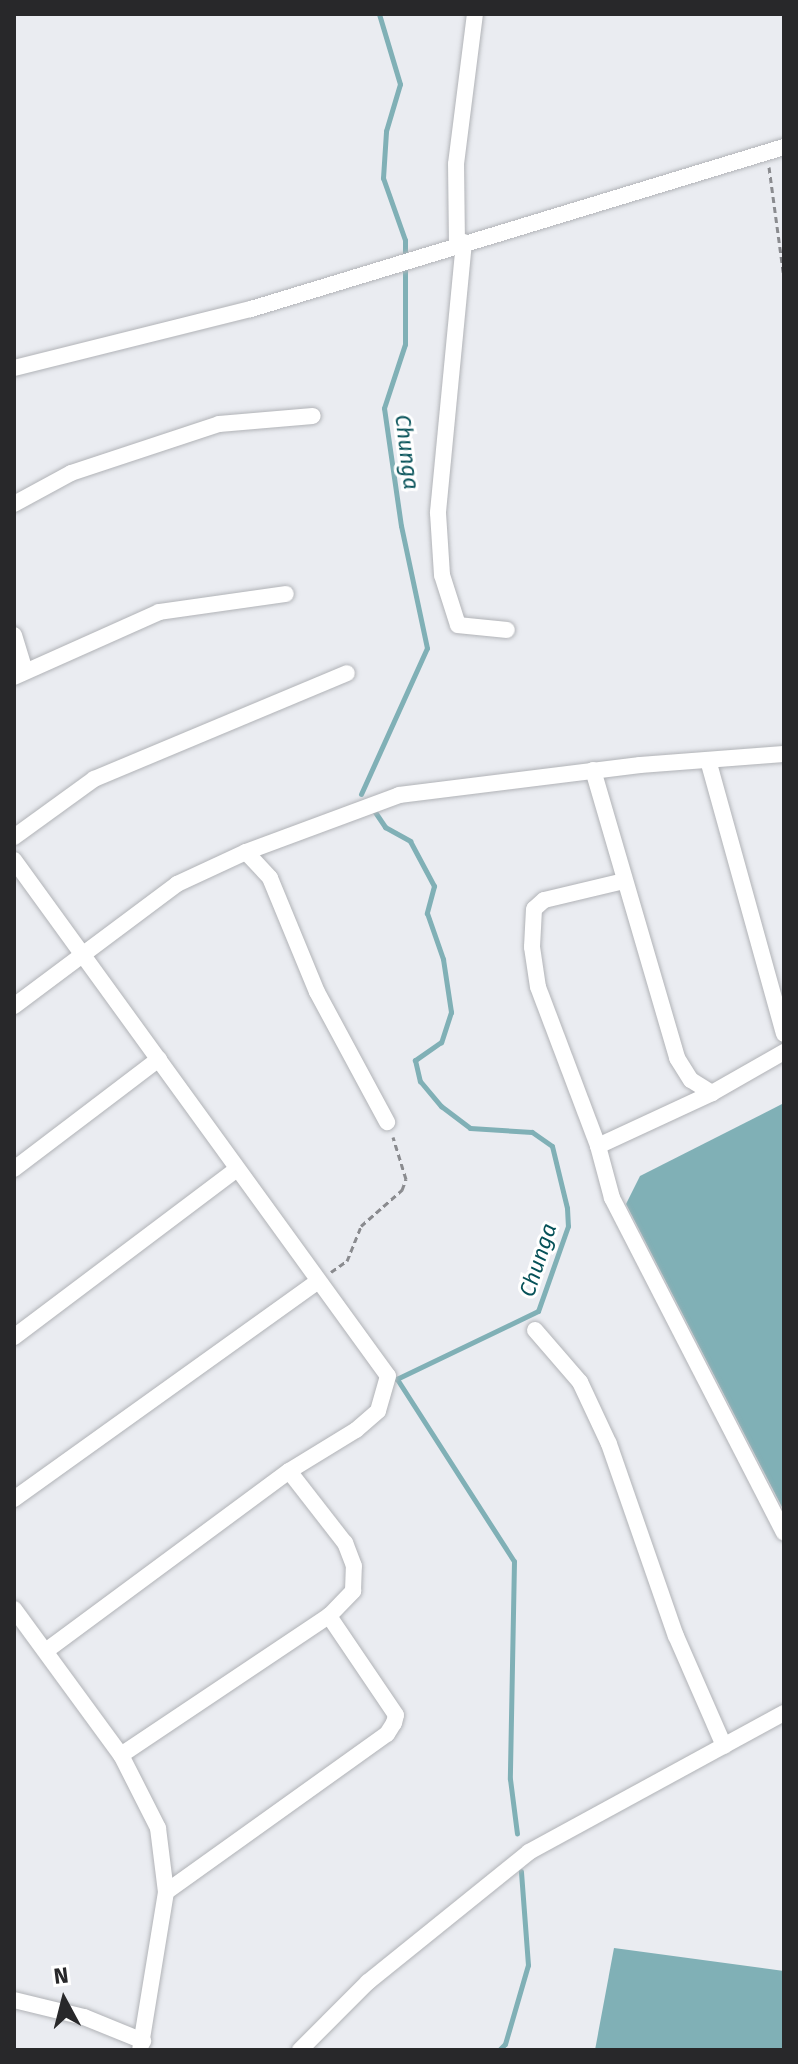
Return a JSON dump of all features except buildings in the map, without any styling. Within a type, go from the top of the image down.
[{"type":"street","points":[[475,14],[456,164],[461,243],[438,513],[442,575],[458,625],[507,630]]},
{"type":"street","points":[[14,368],[251,309],[784,147]]},
{"type":"street","points":[[14,504],[71,473],[219,424],[313,416]]},
{"type":"street","points":[[14,635],[20,674],[159,612],[286,594]]},
{"type":"street","points":[[14,837],[94,779],[347,673]]},
{"type":"street","points":[[14,1006],[177,884],[246,852],[399,795],[593,770],[784,754]]},
{"type":"street","points":[[708,760],[784,1034]]},
{"type":"street","points":[[593,770],[677,1058],[691,1080],[712,1093]]},
{"type":"street","points":[[246,852],[270,878],[317,992],[387,1122]]},
{"type":"street","points":[[14,860],[388,1376],[386,1394],[378,1411],[356,1430],[289,1471],[47,1650]]},
{"type":"street","points":[[624,881],[544,900],[530,920],[538,987],[598,1146],[612,1198],[784,1532]]},
{"type":"street","points":[[598,1146],[712,1093],[784,1052]]},
{"type":"street","points":[[14,1169],[159,1059]]},
{"type":"street","points":[[14,1337],[237,1169]]},
{"type":"street","points":[[14,1499],[317,1282]]},
{"type":"street","points":[[535,1330],[580,1382],[609,1444],[680,1648],[724,1746]]},
{"type":"street","points":[[121,1755],[329,1616],[353,1591],[354,1566],[345,1543],[289,1471]]},
{"type":"street","points":[[14,2000],[84,2017],[141,2046],[166,1892],[158,1828],[121,1755],[47,1650],[15,1611]]},
{"type":"street","points":[[166,1892],[387,1734],[394,1723],[396,1715],[329,1616]]},
{"type":"street","points":[[300,2050],[368,1982],[503,1871],[627,1795],[784,1713]]},
{"type":"path","points":[[767,152],[784,277]]},
{"type":"path","points":[[317,1282],[347,1261],[357,1230],[402,1190],[404,1164],[387,1122]]},
{"type":"water","points":[[784,1103],[784,1511],[626,1204],[640,1176]]},
{"type":"water","points":[[614,1948],[784,1971],[784,2050],[595,2050]]},
{"type":"waterway","name":"Chunga","points":[[361,794],[427,648],[401,526],[384,408],[405,344],[405,240],[383,178],[386,131],[400,84],[379,14]]},
{"type":"waterway","name":"Chunga","points":[[373,809],[385,827],[410,841],[434,886],[427,913],[443,959],[451,1012],[441,1042],[415,1060],[420,1081],[441,1106],[470,1128],[532,1132],[552,1146],[567,1208],[568,1226],[538,1311],[397,1379],[514,1561],[510,1779],[517,1834]]},
{"type":"waterway","name":"Chunga","points":[[499,2050],[505,2044],[528,1965],[521,1871]]}]
